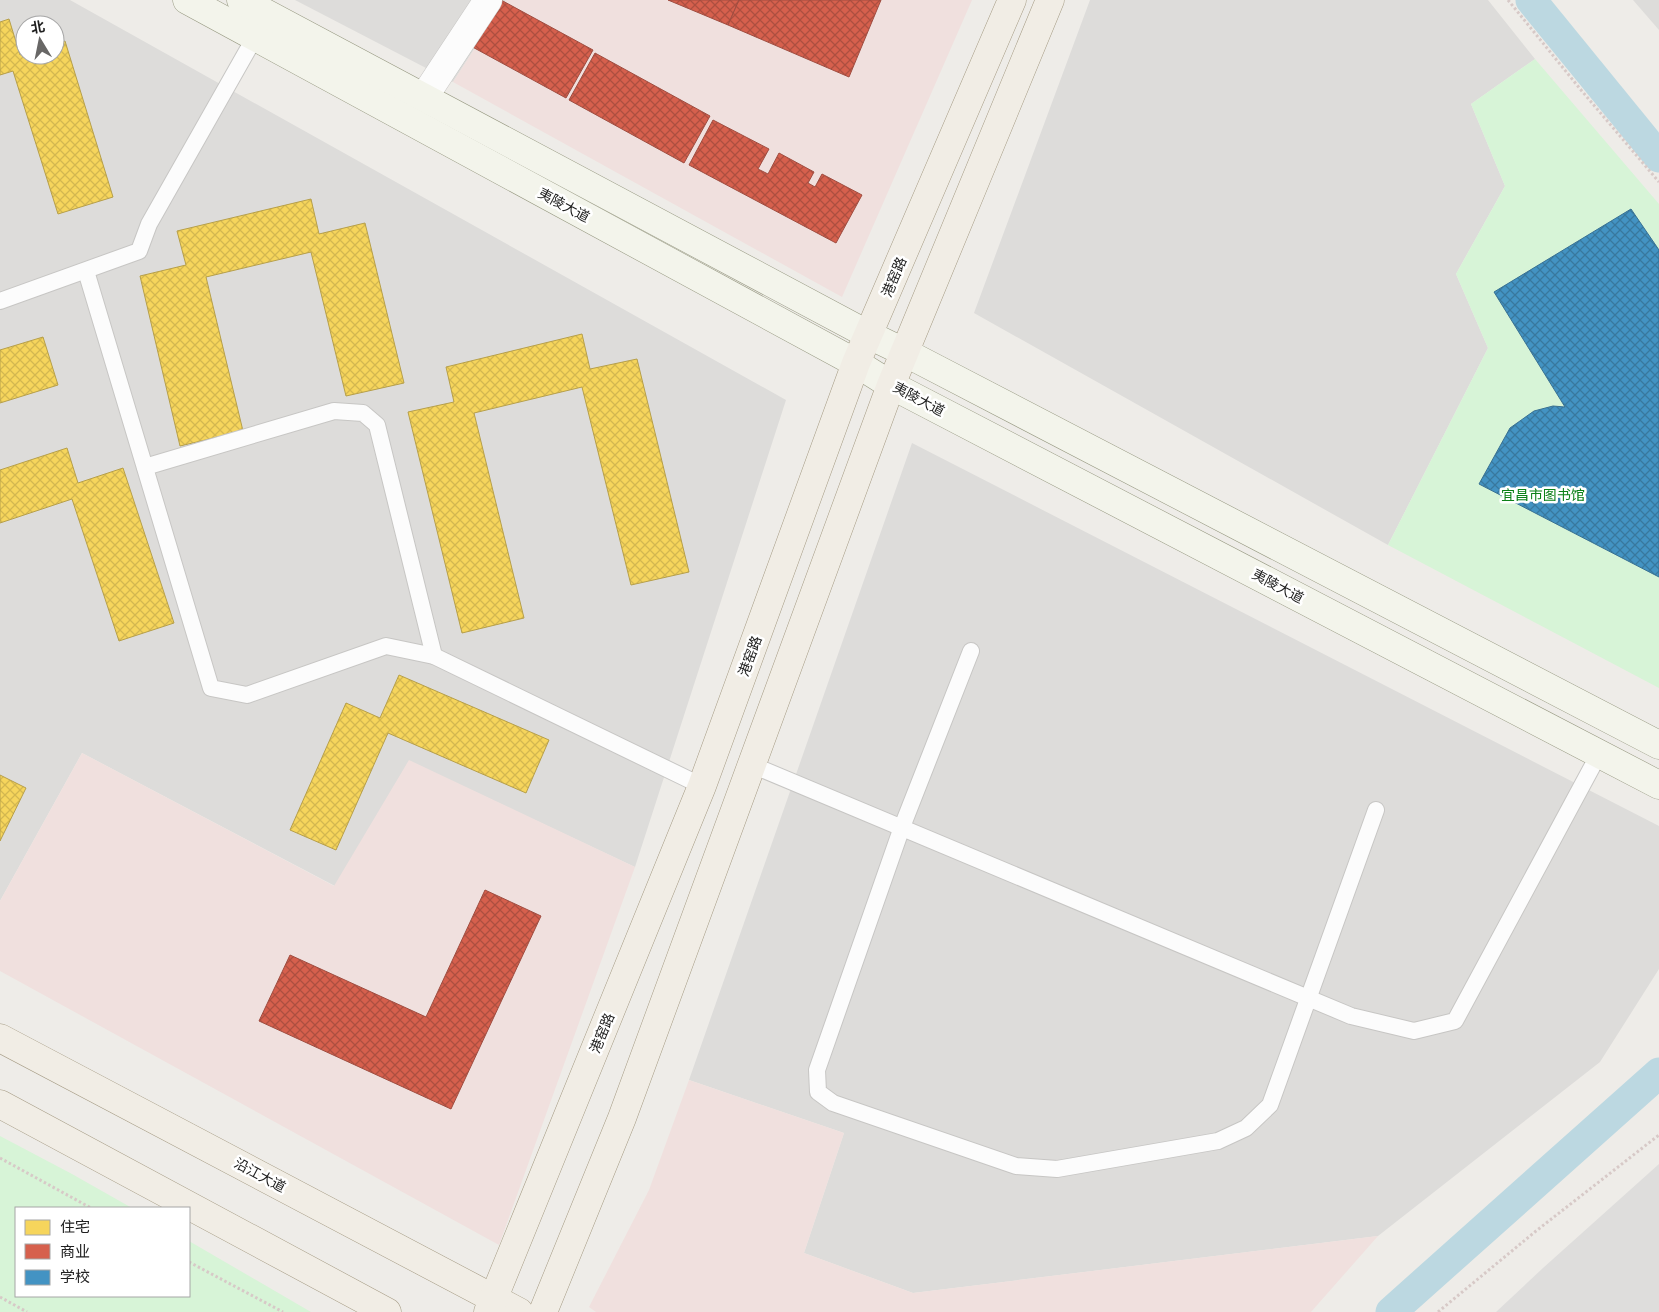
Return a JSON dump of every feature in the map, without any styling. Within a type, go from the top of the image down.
[{"type":"main road","name":"夷陵大道","points":[[187,0],[856,364],[891,385],[1659,785]]},
{"type":"main road","points":[[242,0],[869,335],[1659,745]]},
{"type":"main road","name":"港窑路","points":[[491,1305],[702,786],[856,364],[1012,0]]},
{"type":"main road","points":[[543,1312],[622,1118],[891,385],[1050,0]]},
{"type":"main road","name":"沿江大道","points":[[0,1038],[491,1305],[519,1312]]},
{"type":"main road","points":[[0,1104],[387,1312]]},
{"type":"street","points":[[424,97],[488,0]]},
{"type":"lane","points":[[0,301],[139,251],[149,224],[255,38]]},
{"type":"lane","points":[[86,270],[211,688],[247,695],[386,646],[434,656],[702,786]]},
{"type":"lane","points":[[144,467],[334,411],[363,413],[377,426],[434,656]]},
{"type":"lane","points":[[971,651],[902,827],[817,1070],[818,1092],[832,1103],[1016,1166],[1057,1169],[1218,1141],[1246,1128],[1270,1105],[1376,810]]},
{"type":"lane","points":[[752,765],[1351,1016],[1414,1031],[1455,1021],[1600,754]]},
{"type":"path","points":[[1508,0],[1659,182]]},
{"type":"path","points":[[1438,1312],[1536,1230],[1659,1134]]},
{"type":"path","points":[[0,1158],[89,1207]]},
{"type":"path","points":[[190,1263],[283,1312]]},
{"type":"path","points":[[0,1297],[27,1312]]},
{"type":"shaded area","points":[[0,0],[70,0],[786,400],[635,867],[409,761],[335,886],[82,753],[0,901]]},
{"type":"shaded area","points":[[295,0],[506,0],[453,82]]},
{"type":"shaded area","points":[[506,0],[972,0],[842,297],[453,82]]},
{"type":"shaded area","points":[[1090,0],[1488,0],[1535,59],[1471,104],[1505,186],[1456,274],[1488,348],[1388,545],[974,313]]},
{"type":"shaded area","points":[[1633,0],[1659,0],[1659,30]]},
{"type":"shaded area","points":[[912,443],[1659,826],[1659,969],[1600,1062],[1378,1236],[913,1293],[804,1253],[844,1133],[689,1080]]},
{"type":"shaded area","points":[[82,753],[334,886],[409,760],[635,867],[499,1245],[0,971],[0,901]]},
{"type":"shaded area","points":[[689,1080],[844,1133],[804,1253],[913,1293],[1378,1236],[1311,1312],[596,1312],[589,1307],[649,1190]]},
{"type":"shaded area","points":[[1659,1164],[1659,1312],[1496,1312],[1543,1268]]},
{"type":"green space","name":"宜昌市图书馆","points":[[1535,59],[1659,204],[1659,688],[1388,545],[1488,348],[1456,274],[1505,186],[1471,104]]},
{"type":"green space","points":[[0,1136],[130,1207],[15,1207],[15,1297],[190,1297],[190,1242],[311,1312],[0,1312]]},
{"type":"building: 住宅","points":[[9,19],[15,39],[15,65],[65,65],[65,41],[113,197],[58,214],[13,71],[0,75],[0,22]]},
{"type":"building: 住宅","points":[[311,199],[319,234],[365,223],[404,383],[346,396],[311,252],[206,277],[243,431],[180,446],[140,276],[186,265],[177,231]]},
{"type":"building: 住宅","points":[[582,334],[590,369],[637,359],[689,572],[631,585],[582,387],[474,413],[524,618],[462,633],[408,412],[454,402],[446,367]]},
{"type":"building: 住宅","points":[[43,337],[58,385],[0,403],[0,350]]},
{"type":"building: 住宅","points":[[67,448],[78,483],[123,468],[174,623],[119,641],[72,499],[0,523],[0,470]]},
{"type":"building: 住宅","points":[[399,675],[549,740],[526,793],[388,733],[336,850],[290,830],[346,703],[380,718]]},
{"type":"building: 住宅","points":[[0,775],[26,788],[0,841]]},
{"type":"building: 商业","points":[[501,0],[593,50],[566,98],[467,44]]},
{"type":"building: 商业","points":[[668,0],[739,0],[728,25]]},
{"type":"building: 商业","points":[[739,0],[881,0],[849,77],[728,25]]},
{"type":"building: 商业","points":[[595,53],[710,116],[684,163],[569,100]]},
{"type":"building: 商业","points":[[713,120],[769,149],[758,169],[768,174],[779,153],[814,172],[808,183],[815,187],[822,174],[862,195],[836,243],[689,165]]},
{"type":"building: 商业","points":[[485,890],[541,916],[451,1109],[259,1021],[290,955],[426,1017]]},
{"type":"building: 学校","name":"宜昌市图书馆","points":[[1631,209],[1659,250],[1659,577],[1479,484],[1510,428],[1534,411],[1553,406],[1565,407],[1494,292]]},
{"type":"waterway","points":[[1531,0],[1659,157]]},
{"type":"waterway","points":[[1391,1312],[1659,1073]]}]
